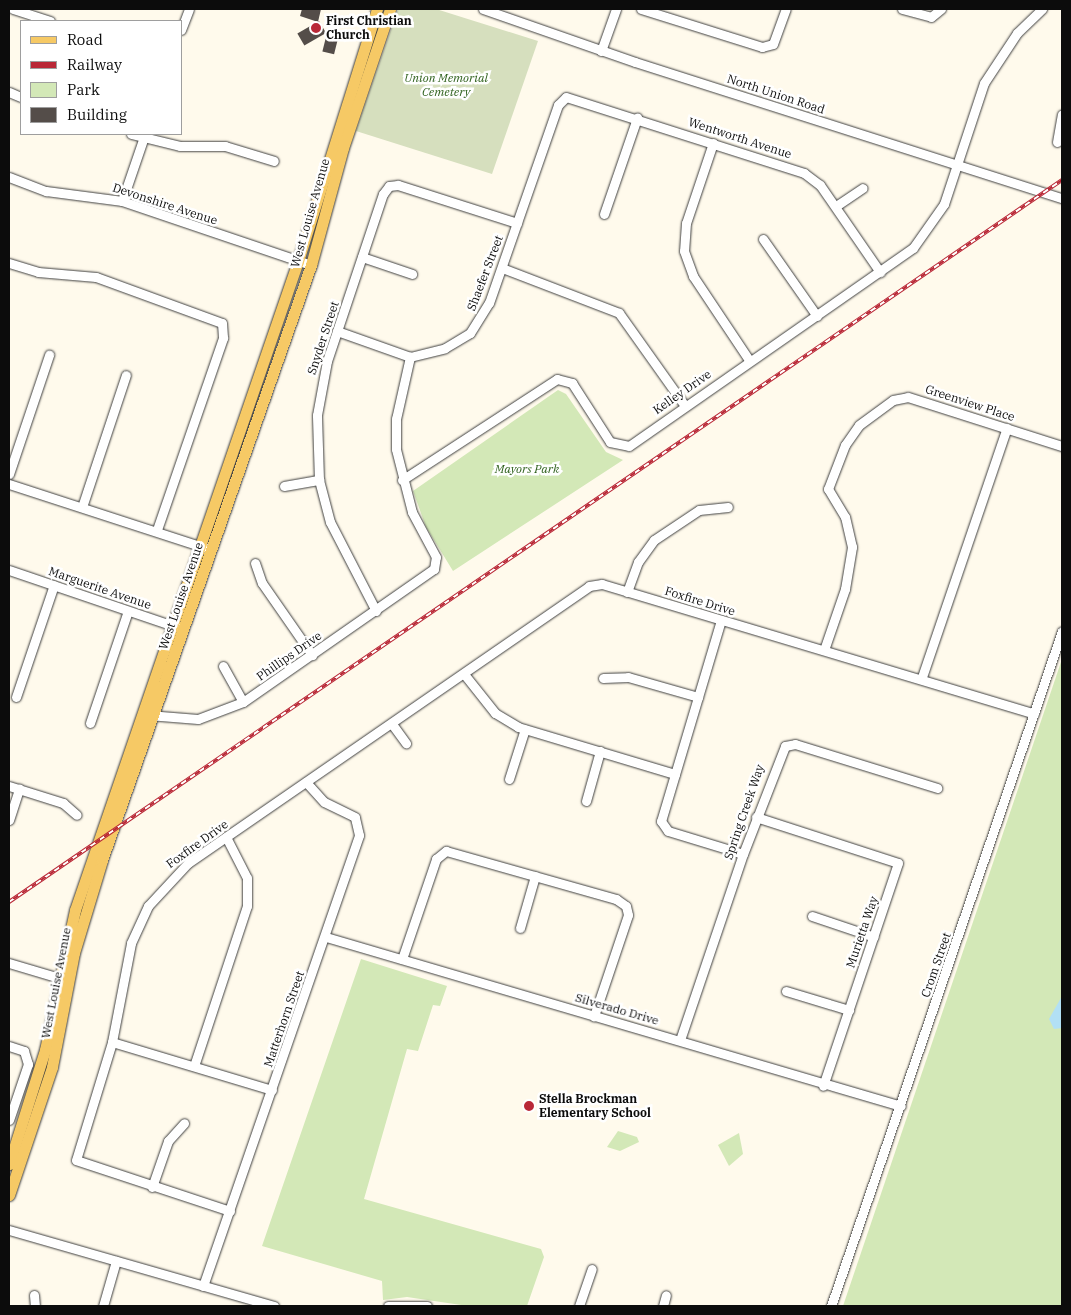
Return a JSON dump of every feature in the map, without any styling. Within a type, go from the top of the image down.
[{"type":"main road","name":"West Louise Avenue","points":[[9,1164],[45,1050],[63,979],[148,715],[172,626],[298,261],[377,9]]},
{"type":"main road","name":"West Louise Avenue","points":[[148,715],[184,630],[311,265],[343,148],[390,9]]},
{"type":"main road","name":"West Louise Avenue","points":[[9,1195],[52,1067],[63,979]]},
{"type":"street","points":[[13,9],[47,20]]},
{"type":"street","points":[[182,27],[188,9]]},
{"type":"street","name":"North Union Road","points":[[483,9],[601,51],[1062,198]]},
{"type":"street","points":[[601,51],[616,9]]},
{"type":"street","points":[[641,9],[769,46],[786,9]]},
{"type":"street","points":[[902,9],[931,17],[941,9]]},
{"type":"street","name":"Kelley Drive","points":[[402,480],[557,379],[572,383],[616,446],[629,446],[749,360],[880,272],[929,230],[957,165],[978,98],[998,58],[1042,9]]},
{"type":"street","name":"Wentworth Avenue","points":[[556,112],[563,98],[573,97],[804,173],[836,206],[880,272]]},
{"type":"street","name":"Shaefer Street","points":[[410,357],[445,348],[470,333],[489,303],[556,112]]},
{"type":"street","points":[[1057,142],[1062,114]]},
{"type":"street","points":[[604,214],[637,118]]},
{"type":"street","points":[[122,201],[145,136],[180,146],[225,146],[274,161]]},
{"type":"street","points":[[713,143],[686,223],[684,251],[693,276],[749,360]]},
{"type":"street","name":"Devonshire Avenue","points":[[9,177],[46,191],[122,201],[311,265]]},
{"type":"street","name":"Snyder Street","points":[[376,611],[343,554],[319,480],[319,400],[337,331],[362,257],[389,186],[517,223]]},
{"type":"street","points":[[836,206],[863,188]]},
{"type":"street","points":[[764,239],[817,316]]},
{"type":"street","points":[[362,257],[412,274]]},
{"type":"street","points":[[9,263],[38,272],[96,277],[216,318],[225,329],[157,530]]},
{"type":"street","points":[[502,268],[619,313],[685,406]]},
{"type":"street","points":[[337,331],[410,357],[396,418],[402,480]]},
{"type":"street","points":[[9,474],[49,355]]},
{"type":"street","points":[[82,507],[126,374]]},
{"type":"street","name":"Greenview Place","points":[[824,650],[851,564],[852,546],[843,514],[828,489],[844,445],[859,424],[893,400],[917,398],[1062,446]]},
{"type":"street","points":[[922,678],[1007,428]]},
{"type":"street","points":[[284,486],[319,480]]},
{"type":"street","name":"Phillips Drive","points":[[148,715],[198,719],[243,702],[434,569],[436,557],[412,512],[402,480]]},
{"type":"street","points":[[9,484],[212,549]]},
{"type":"street","points":[[627,592],[638,562],[654,540],[699,510],[728,507]]},
{"type":"street","points":[[255,563],[262,583],[312,655]]},
{"type":"street","name":"Marguerite Avenue","points":[[9,570],[184,630]]},
{"type":"street","name":"Foxfire Drive","points":[[152,1187],[76,1160],[112,1042],[141,919],[172,877],[589,586],[602,584],[922,678],[1034,714]]},
{"type":"street","points":[[16,697],[54,585]]},
{"type":"street","points":[[90,723],[128,611]]},
{"type":"street","points":[[721,620],[661,821],[668,831],[742,854]]},
{"type":"street","name":"Crom Street","points":[[831,1306],[1062,631]]},
{"type":"street","points":[[223,666],[243,702]]},
{"type":"street","points":[[464,674],[495,713],[525,729],[675,774]]},
{"type":"street","points":[[604,678],[628,677],[698,697]]},
{"type":"street","points":[[392,724],[406,743]]},
{"type":"street","points":[[509,779],[525,729]]},
{"type":"street","name":"Spring Creek Way","points":[[680,1040],[742,854],[779,752],[795,744],[937,788]]},
{"type":"street","points":[[586,801],[600,751]]},
{"type":"street","name":"Matterhorn Street","points":[[203,1286],[326,937],[360,824],[356,817],[324,802],[306,782]]},
{"type":"street","points":[[9,786],[63,803],[77,815]]},
{"type":"street","points":[[9,820],[19,789]]},
{"type":"street","name":"Murietta Way","points":[[756,817],[822,836],[898,863],[823,1086]]},
{"type":"street","points":[[194,1066],[247,906],[247,878],[226,838]]},
{"type":"street","points":[[402,959],[436,859],[446,850],[616,898],[626,906],[628,916],[594,1016]]},
{"type":"street","points":[[520,928],[535,876]]},
{"type":"street","points":[[812,916],[874,937]]},
{"type":"street","name":"Silverado Drive","points":[[326,937],[680,1040],[823,1086],[901,1106]]},
{"type":"street","points":[[9,963],[63,979]]},
{"type":"street","points":[[786,991],[849,1010]]},
{"type":"street","points":[[112,1042],[272,1090]]},
{"type":"street","points":[[9,1046],[24,1052],[28,1064],[9,1120]]},
{"type":"street","points":[[184,1123],[168,1141],[152,1187],[230,1211]]},
{"type":"street","points":[[9,1230],[274,1306]]},
{"type":"street","points":[[102,1306],[116,1261]]},
{"type":"street","points":[[579,1306],[592,1269]]},
{"type":"street","points":[[34,1295],[35,1306]]},
{"type":"street","points":[[662,1306],[666,1295]]},
{"type":"street","points":[[388,1306],[427,1306]]},
{"type":"green space","name":"Union Memorial Cemetery","points":[[398,9],[436,9],[538,41],[492,174],[356,131]]},
{"type":"green space","name":"Mayors Park","points":[[558,390],[566,394],[606,452],[623,460],[453,571],[426,527],[413,491]]},
{"type":"green space","points":[[1062,659],[1062,1306],[843,1306]]},
{"type":"green space","points":[[361,959],[447,986],[440,1006],[433,1005],[418,1051],[407,1049],[364,1199],[541,1249],[544,1257],[527,1306],[468,1306],[407,1297],[383,1300],[382,1281],[262,1246]]},
{"type":"green space","points":[[618,1131],[637,1137],[639,1142],[620,1151],[607,1147]]},
{"type":"green space","points":[[739,1133],[743,1154],[729,1166],[718,1145]]},
{"type":"water","points":[[1062,996],[1062,1028],[1054,1029],[1049,1019]]},
{"type":"building","points":[[302,9],[321,9],[318,22],[300,16]]},
{"type":"building","points":[[319,21],[326,33],[304,46],[297,34]]},
{"type":"building","points":[[327,33],[339,36],[334,54],[322,51]]},
{"type":"railway","points":[[9,902],[1062,180]]},
{"type":"place","name":"First Christian Church","points":[[316,28]]},
{"type":"place","name":"Stella Brockman Elementary School","points":[[529,1106]]}]
